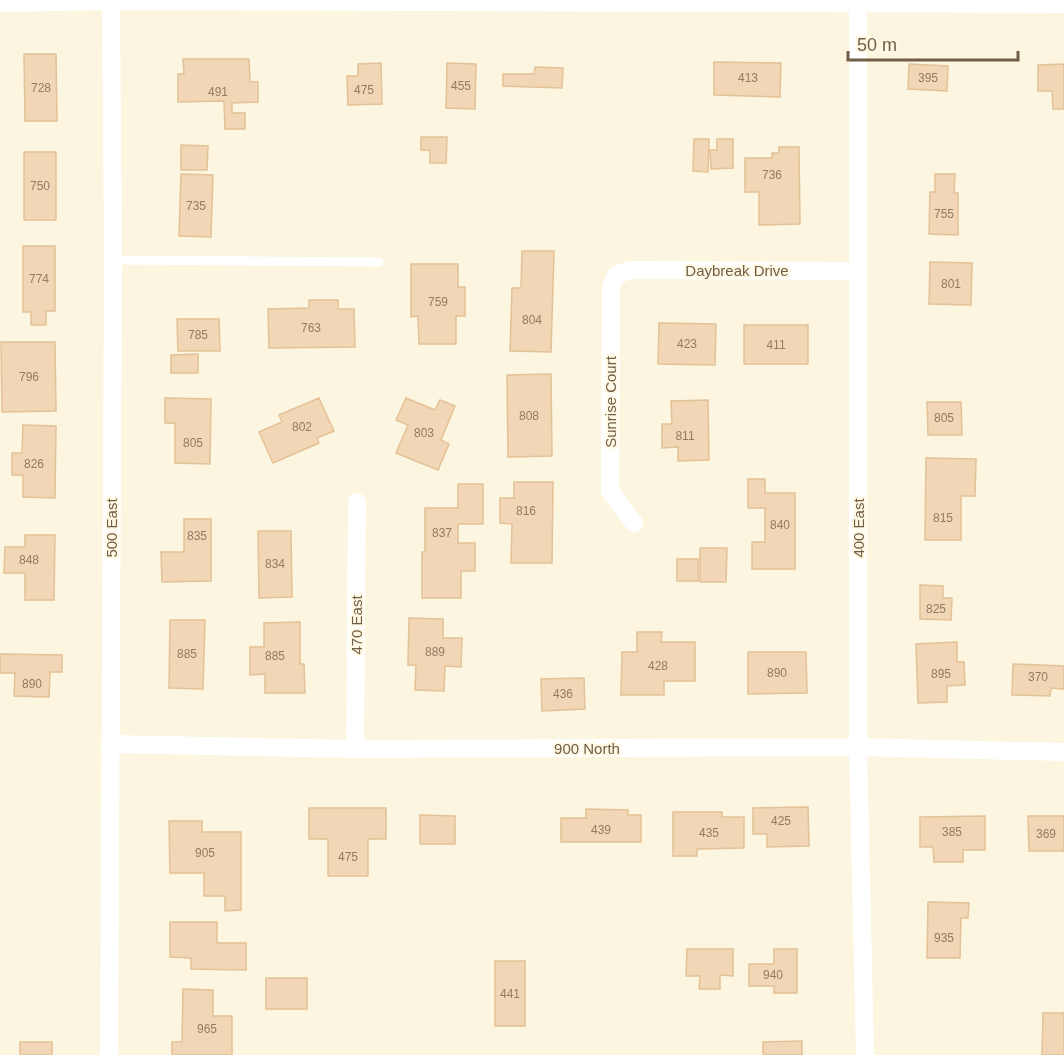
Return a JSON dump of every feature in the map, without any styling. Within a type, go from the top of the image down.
[{"type":"street","points":[[0,3],[111,0],[1064,4]]},
{"type":"street","name":"500 East","points":[[109,1055],[113,260],[111,0]]},
{"type":"street","name":"400 East","points":[[858,2],[858,747],[865,1055]]},
{"type":"street","name":"Daybreak Drive","points":[[616,275],[630,270],[858,271]]},
{"type":"street","name":"Sunrise Court","points":[[616,275],[610,287],[610,491],[634,523]]},
{"type":"street","name":"470 East","points":[[355,749],[357,502]]},
{"type":"street","name":"900 North","points":[[110,744],[355,749],[858,747],[1064,752]]},
{"type":"lane","points":[[113,260],[379,262]]},
{"type":"building","points":[[24,54],[56,54],[57,121],[25,121]]},
{"type":"building","points":[[183,59],[249,59],[250,82],[258,82],[258,102],[232,103],[232,113],[245,113],[245,129],[225,129],[224,101],[178,102],[178,74],[184,74]]},
{"type":"building","points":[[714,62],[781,63],[780,97],[714,95]]},
{"type":"building","points":[[381,63],[382,104],[348,105],[347,76],[358,76],[358,64]]},
{"type":"building","points":[[447,63],[476,64],[475,109],[446,108]]},
{"type":"building","points":[[909,64],[948,66],[947,91],[908,89]]},
{"type":"building","points":[[1064,64],[1064,109],[1053,109],[1052,91],[1038,91],[1038,65]]},
{"type":"building","points":[[535,67],[563,68],[562,88],[503,86],[503,74],[534,74]]},
{"type":"building","points":[[421,137],[447,137],[446,163],[430,163],[430,150],[421,150]]},
{"type":"building","points":[[694,139],[709,139],[708,172],[693,171]]},
{"type":"building","points":[[717,139],[733,139],[733,168],[711,169],[710,150],[717,150]]},
{"type":"building","points":[[181,145],[208,146],[207,170],[181,170]]},
{"type":"building","points":[[779,147],[799,147],[800,224],[759,225],[759,192],[745,192],[745,158],[772,158],[772,153],[779,153]]},
{"type":"building","points":[[24,152],[56,152],[56,220],[24,220]]},
{"type":"building","points":[[181,174],[213,175],[211,237],[179,236]]},
{"type":"building","points":[[935,174],[955,174],[954,193],[958,193],[958,235],[929,234],[930,192],[935,192]]},
{"type":"building","points":[[23,246],[55,246],[55,311],[46,311],[46,325],[31,325],[31,312],[23,312]]},
{"type":"building","points":[[522,251],[554,251],[551,352],[510,351],[512,288],[521,288]]},
{"type":"building","points":[[930,262],[972,263],[971,305],[929,304]]},
{"type":"building","points":[[411,264],[458,264],[458,287],[465,287],[465,316],[456,316],[456,344],[419,344],[418,316],[411,317]]},
{"type":"building","points":[[309,300],[338,300],[338,309],[354,309],[355,347],[269,348],[268,309],[309,308]]},
{"type":"building","points":[[177,319],[219,319],[220,351],[178,351]]},
{"type":"building","points":[[659,323],[716,324],[715,365],[658,364]]},
{"type":"building","points":[[744,325],[808,325],[808,364],[744,364]]},
{"type":"building","points":[[1,342],[55,342],[56,411],[2,412]]},
{"type":"building","points":[[198,354],[198,373],[171,373],[171,355]]},
{"type":"building","points":[[551,374],[552,456],[508,457],[507,375]]},
{"type":"building","points":[[165,398],[211,399],[210,464],[175,463],[175,423],[165,423]]},
{"type":"building","points":[[319,398],[334,431],[317,438],[319,443],[273,463],[259,432],[282,422],[279,415]]},
{"type":"building","points":[[406,398],[435,410],[440,400],[455,406],[441,440],[449,444],[438,470],[396,453],[408,425],[396,420]]},
{"type":"building","points":[[708,400],[709,460],[678,461],[678,447],[662,448],[662,424],[672,424],[671,401]]},
{"type":"building","points":[[927,402],[961,402],[962,435],[928,435]]},
{"type":"building","points":[[23,425],[56,426],[55,498],[23,497],[23,475],[12,475],[12,453],[22,453]]},
{"type":"building","points":[[926,458],[976,459],[975,496],[961,496],[961,540],[925,540]]},
{"type":"building","points":[[748,479],[765,479],[765,493],[795,493],[795,569],[752,569],[752,542],[765,542],[765,508],[748,508]]},
{"type":"building","points":[[514,482],[553,482],[552,563],[511,563],[512,524],[500,523],[500,498],[514,498]]},
{"type":"building","points":[[458,484],[483,484],[483,524],[458,524],[458,543],[475,543],[475,571],[461,571],[461,598],[422,598],[425,508],[458,508]]},
{"type":"building","points":[[184,519],[211,519],[211,581],[162,582],[161,552],[184,552]]},
{"type":"building","points":[[258,531],[291,531],[292,597],[259,598]]},
{"type":"building","points":[[25,535],[55,535],[54,600],[25,600],[25,573],[4,573],[5,547],[25,547]]},
{"type":"building","points":[[700,548],[727,548],[726,582],[700,582]]},
{"type":"building","points":[[677,559],[698,559],[698,581],[677,581]]},
{"type":"building","points":[[920,585],[943,586],[943,598],[952,598],[951,620],[920,619]]},
{"type":"building","points":[[409,618],[443,619],[443,638],[462,638],[461,667],[445,666],[444,691],[415,690],[416,665],[408,665]]},
{"type":"building","points":[[170,620],[205,620],[203,689],[169,688]]},
{"type":"building","points":[[300,622],[300,664],[304,664],[305,693],[265,693],[265,674],[250,675],[250,647],[264,647],[264,623]]},
{"type":"building","points":[[637,632],[662,632],[661,642],[695,642],[695,681],[664,681],[664,695],[621,695],[622,652],[637,652]]},
{"type":"building","points":[[957,642],[957,662],[964,662],[965,685],[947,686],[947,702],[918,703],[916,644]]},
{"type":"building","points":[[748,652],[806,652],[807,693],[748,694]]},
{"type":"building","points":[[0,654],[62,655],[62,672],[50,672],[49,697],[14,696],[15,673],[0,673]]},
{"type":"building","points":[[1013,664],[1064,666],[1064,689],[1051,688],[1050,696],[1012,695]]},
{"type":"building","points":[[584,678],[585,709],[542,711],[541,679]]},
{"type":"building","points":[[808,807],[809,846],[767,847],[767,834],[753,834],[753,808]]},
{"type":"building","points":[[309,808],[386,808],[386,839],[368,839],[368,876],[328,876],[328,839],[309,839]]},
{"type":"building","points":[[586,809],[628,810],[628,815],[641,815],[641,842],[561,842],[561,818],[586,818]]},
{"type":"building","points":[[673,812],[722,812],[722,817],[744,817],[744,848],[697,849],[697,856],[673,856]]},
{"type":"building","points":[[420,815],[455,816],[455,844],[420,844]]},
{"type":"building","points":[[985,816],[985,850],[963,850],[963,862],[934,862],[933,847],[920,847],[920,817]]},
{"type":"building","points":[[1028,816],[1064,816],[1064,851],[1029,851]]},
{"type":"building","points":[[169,821],[202,821],[202,832],[241,832],[241,910],[225,911],[225,896],[204,896],[204,873],[170,873]]},
{"type":"building","points":[[928,902],[969,903],[968,918],[961,918],[960,958],[927,958]]},
{"type":"building","points":[[170,922],[217,922],[217,943],[246,943],[246,970],[191,969],[191,958],[170,957]]},
{"type":"building","points":[[687,949],[733,949],[733,976],[720,975],[720,989],[699,989],[700,976],[686,976]]},
{"type":"building","points":[[774,949],[797,949],[797,993],[774,993],[774,986],[749,986],[749,964],[774,964]]},
{"type":"building","points":[[495,961],[525,961],[525,1026],[495,1026]]},
{"type":"building","points":[[266,978],[307,978],[307,1009],[266,1009]]},
{"type":"building","points":[[183,989],[213,990],[213,1016],[232,1016],[232,1055],[172,1055],[172,1042],[182,1042]]},
{"type":"building","points":[[1043,1013],[1064,1013],[1064,1055],[1042,1055]]},
{"type":"building","points":[[802,1041],[802,1055],[763,1055],[763,1042]]},
{"type":"building","points":[[20,1042],[52,1042],[52,1055],[20,1055]]}]
